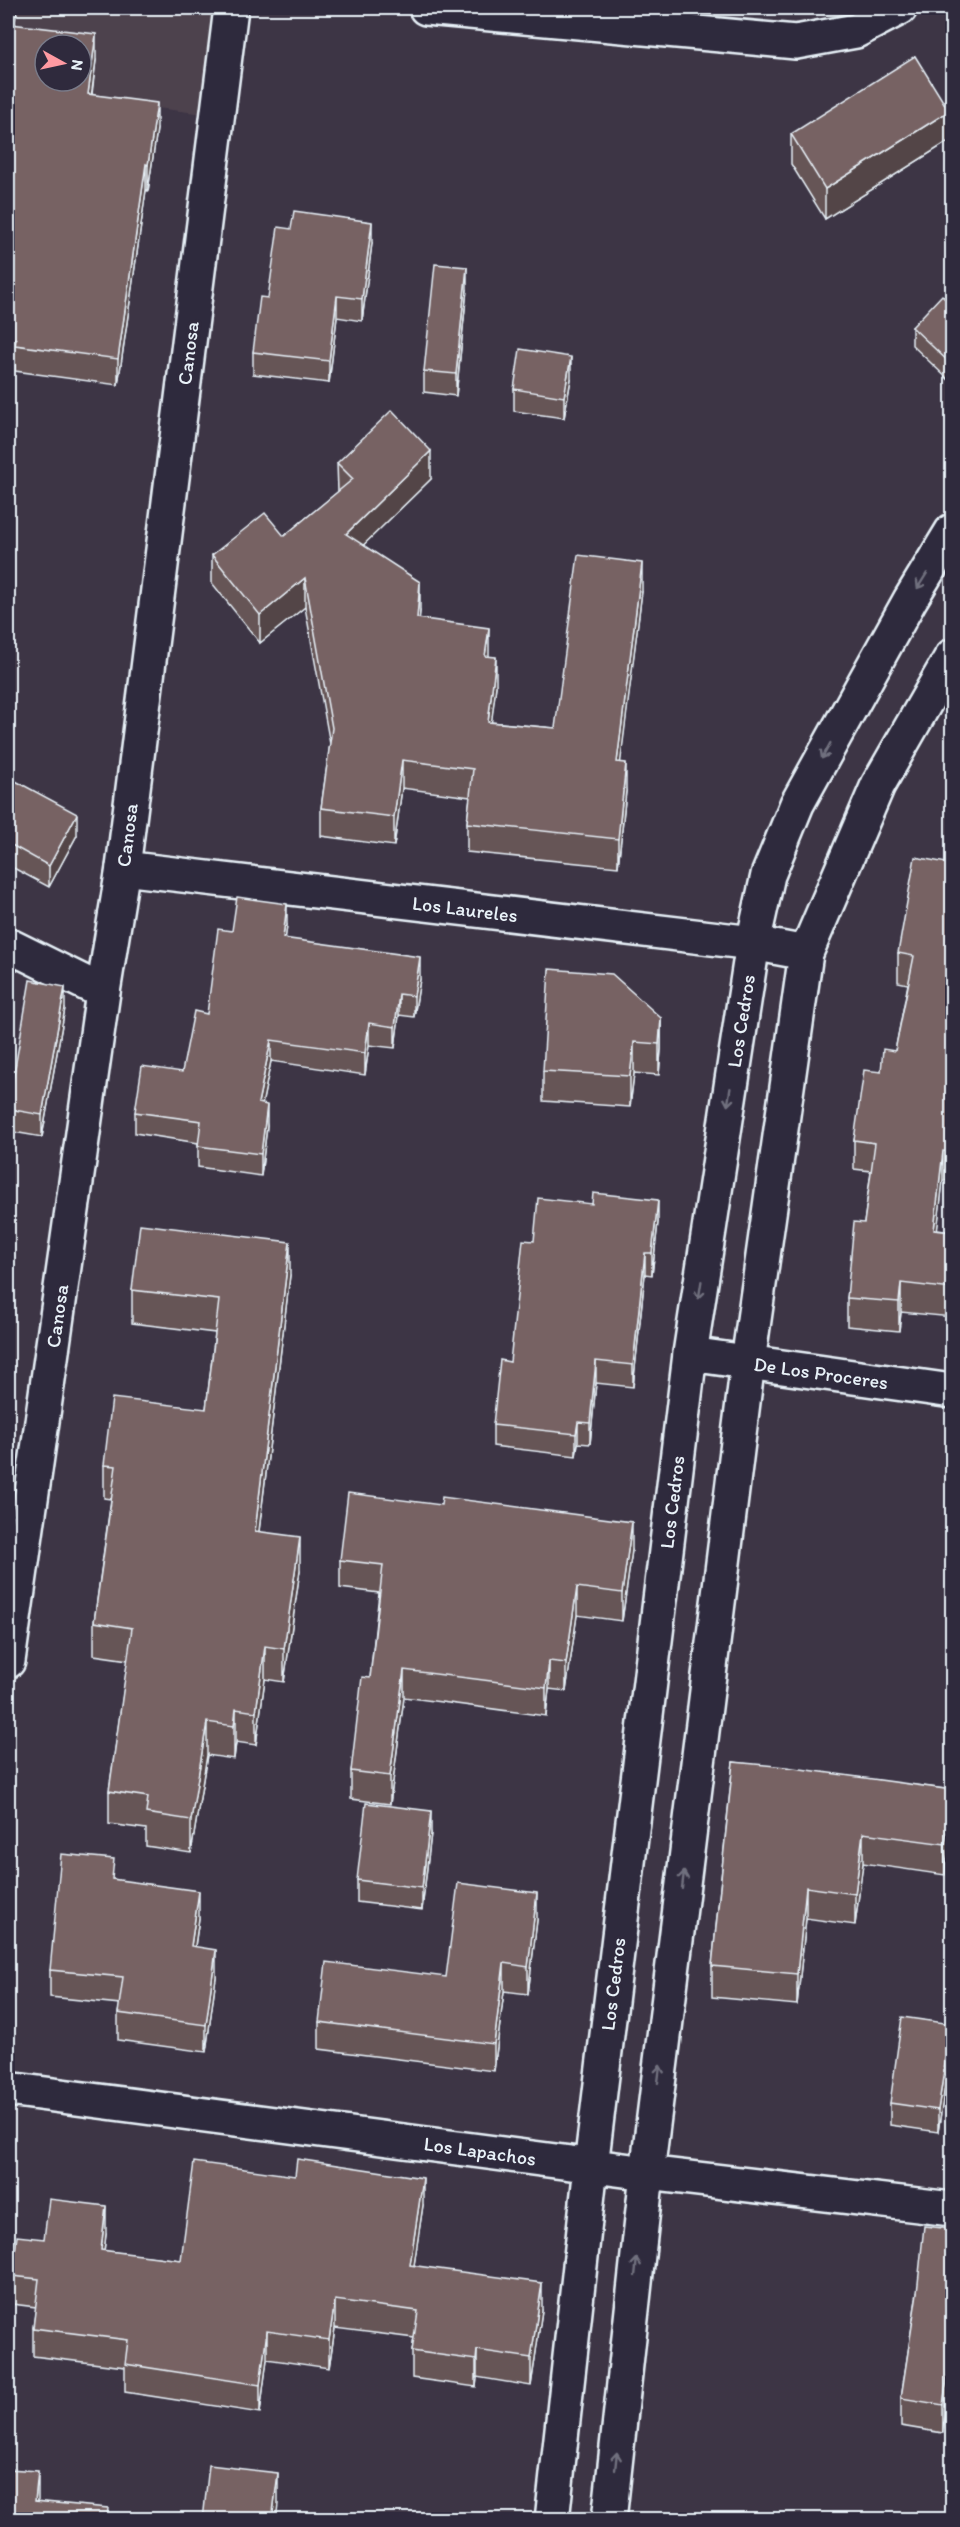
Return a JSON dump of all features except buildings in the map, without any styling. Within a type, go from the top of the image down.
[{"type":"street","name":"Canosa","points":[[8,1661],[103,992],[123,868],[231,8]]},
{"type":"street","points":[[426,8],[796,42],[856,31],[900,8]]},
{"type":"street","name":"Los Cedros","points":[[552,2520],[591,2166],[690,1353],[753,943],[768,875],[797,804],[910,600],[952,531]]},
{"type":"street","points":[[609,2520],[647,2174],[748,1362],[806,953],[878,785],[952,656]]},
{"type":"street","name":"Los Laureles","points":[[123,868],[753,943],[806,953]]},
{"type":"street","points":[[8,945],[103,992]]},
{"type":"street","name":"De Los Proceres","points":[[690,1353],[952,1391]]},
{"type":"street","name":"Los Lapachos","points":[[8,2089],[647,2174],[952,2209]]},
{"type":"shaded area","points":[[8,8],[224,8],[212,115],[39,93],[93,93],[93,33],[33,33],[33,92],[8,89]]}]
